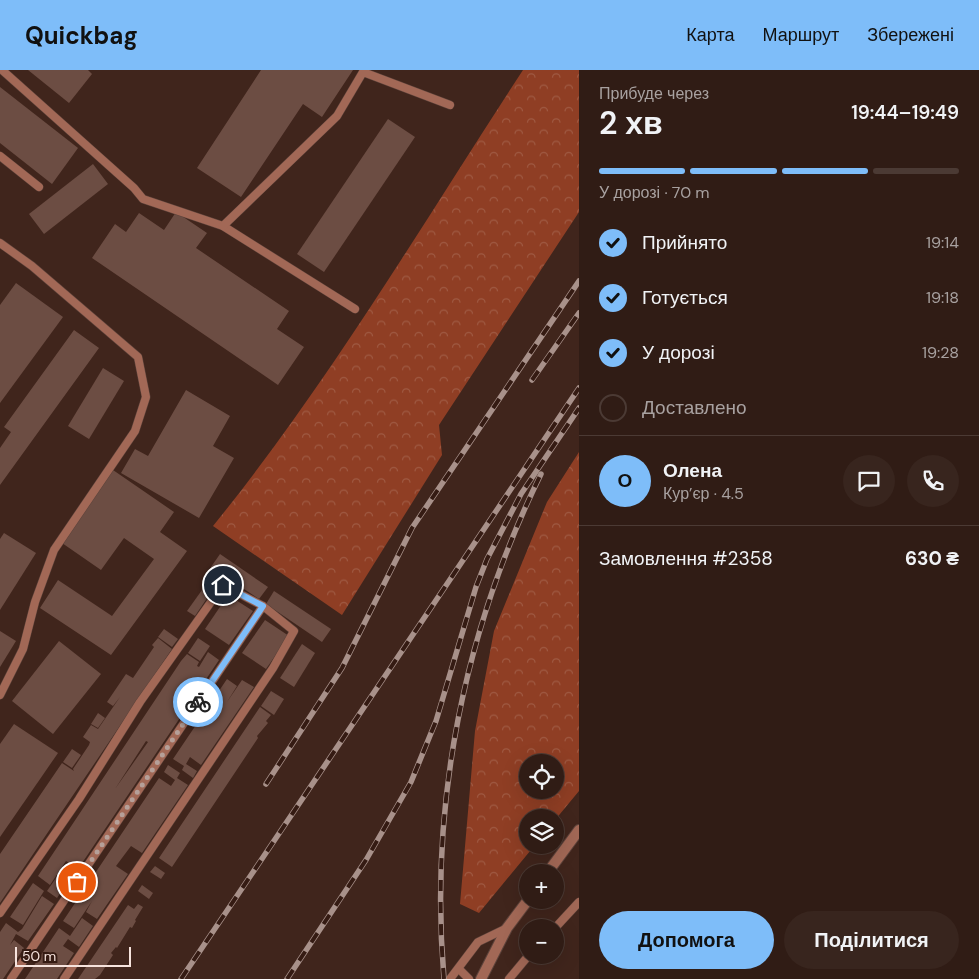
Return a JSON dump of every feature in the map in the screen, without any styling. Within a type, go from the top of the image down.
[{"type":"street","points":[[554,864],[579,830]]},
{"type":"street","points":[[480,979],[507,928],[521,909]]},
{"type":"lane","points":[[2,70],[134,188],[143,199],[223,226],[355,310]]},
{"type":"lane","points":[[223,226],[337,116],[363,72],[450,105]]},
{"type":"lane","points":[[0,156],[39,187]]},
{"type":"lane","points":[[0,243],[32,266],[138,356],[146,397],[135,431],[54,550],[35,602],[23,649],[0,695]]},
{"type":"lane","points":[[0,912],[79,799],[140,702],[223,585],[263,606],[294,631],[273,668],[64,979]]},
{"type":"lane","points":[[11,979],[263,606]]},
{"type":"lane","points":[[563,919],[579,902]]},
{"type":"lane","points":[[450,979],[478,942],[507,928]]},
{"type":"lane","points":[[508,979],[521,964]]},
{"type":"lane","points":[[459,969],[469,979]]},
{"type":"green space","points":[[523,70],[579,70],[579,212],[439,425],[442,455],[342,615],[213,526],[255,472],[335,360]]},
{"type":"green space","points":[[579,452],[579,791],[564,809],[519,809],[519,854],[528,854],[479,913],[460,904],[475,731],[494,631],[547,502]]},
{"type":"building","points":[[28,70],[88,70],[92,74],[69,103]]},
{"type":"building","points":[[261,70],[353,70],[322,117],[303,104],[241,197],[197,168]]},
{"type":"building","points":[[0,87],[78,148],[52,184],[0,143]]},
{"type":"building","points":[[388,119],[415,137],[324,272],[297,254]]},
{"type":"building","points":[[93,164],[108,184],[44,234],[29,214]]},
{"type":"building","points":[[176,212],[207,233],[196,248],[289,311],[277,329],[304,347],[278,385],[92,258],[115,224],[126,232],[139,213],[164,230]]},
{"type":"building","points":[[16,283],[63,317],[0,403],[0,305]]},
{"type":"building","points":[[74,330],[99,348],[0,485],[0,448],[11,432],[4,427]]},
{"type":"building","points":[[103,368],[124,381],[89,439],[68,426]]},
{"type":"building","points":[[186,390],[230,416],[213,446],[234,458],[199,518],[121,473],[135,449],[148,456]]},
{"type":"building","points":[[113,470],[174,512],[160,532],[187,551],[111,655],[40,608],[58,580],[112,616],[154,559],[124,538],[101,570],[62,543]]},
{"type":"building","points":[[4,533],[36,553],[0,610],[0,539]]},
{"type":"building","points":[[220,554],[268,587],[259,599],[211,567]]},
{"type":"building","points":[[207,583],[214,588],[195,616],[187,611]]},
{"type":"building","points":[[274,591],[331,629],[322,642],[266,604]]},
{"type":"building","points":[[228,595],[253,611],[229,645],[205,629]]},
{"type":"building","points":[[265,620],[289,636],[266,669],[242,653]]},
{"type":"building","points":[[164,629],[178,639],[172,647],[158,637]]},
{"type":"building","points":[[0,631],[16,641],[0,667]]},
{"type":"building","points":[[158,638],[172,649],[0,903],[0,854],[62,763],[74,771],[73,769],[90,742],[83,737],[91,725],[98,729],[120,697],[113,706],[107,702],[126,674],[133,678]]},
{"type":"building","points":[[198,638],[210,646],[200,661],[188,653]]},
{"type":"building","points":[[59,641],[101,674],[53,734],[12,701]]},
{"type":"building","points":[[302,644],[315,653],[294,687],[280,678]]},
{"type":"building","points":[[208,652],[219,660],[78,869],[66,861],[50,885],[38,876],[181,661],[187,654],[199,662],[197,666],[199,667]],"holes":[[[146,741],[148,742],[115,789]]]},
{"type":"building","points":[[227,679],[237,686],[227,702],[242,680],[254,687],[201,765],[190,757],[186,764],[197,771],[193,778],[182,770],[184,766],[173,759]]},
{"type":"building","points":[[271,691],[284,699],[274,715],[261,706]]},
{"type":"building","points":[[260,707],[271,715],[266,721],[268,723],[257,736],[258,738],[172,867],[159,858]]},
{"type":"building","points":[[98,713],[105,718],[98,728],[91,724]]},
{"type":"building","points":[[14,724],[58,753],[0,837],[0,744]]},
{"type":"building","points":[[72,749],[81,755],[72,768],[63,762]]},
{"type":"building","points":[[168,765],[180,773],[177,778],[188,785],[142,853],[131,846],[116,866],[128,874],[97,919],[86,912],[92,901],[74,928],[63,921],[159,778],[171,786],[175,780],[164,772]]},
{"type":"building","points":[[155,866],[165,873],[161,879],[150,872]]},
{"type":"building","points":[[63,868],[73,875],[57,898],[47,891]]},
{"type":"building","points":[[33,883],[44,891],[23,925],[10,917]]},
{"type":"building","points":[[142,885],[153,893],[149,899],[138,891]]},
{"type":"building","points":[[42,896],[54,904],[28,941],[16,934],[10,945],[14,940],[24,948],[3,979],[0,979],[0,932],[6,923],[18,932],[22,929]]},
{"type":"building","points":[[138,904],[143,907],[136,921],[117,948],[111,953],[113,955],[100,975],[95,979],[78,979],[128,905],[134,909]]},
{"type":"building","points":[[82,918],[93,926],[79,947],[68,939],[63,946],[74,953],[57,979],[25,979],[59,928],[70,936]]},
{"type":"railway","points":[[266,784],[342,668],[412,528],[579,281]]},
{"type":"railway","points":[[532,380],[579,313]]},
{"type":"railway","points":[[181,979],[579,388]]},
{"type":"railway","points":[[287,979],[366,860],[411,782],[436,721],[476,587],[487,559],[521,494],[579,408]]},
{"type":"railway","points":[[444,979],[441,913],[442,848],[448,784],[458,720],[473,657],[491,595],[514,534],[541,474]]},
{"type":"way so far","points":[[77,882],[198,702]]},
{"type":"route","points":[[198,702],[263,606],[223,585]]}]
